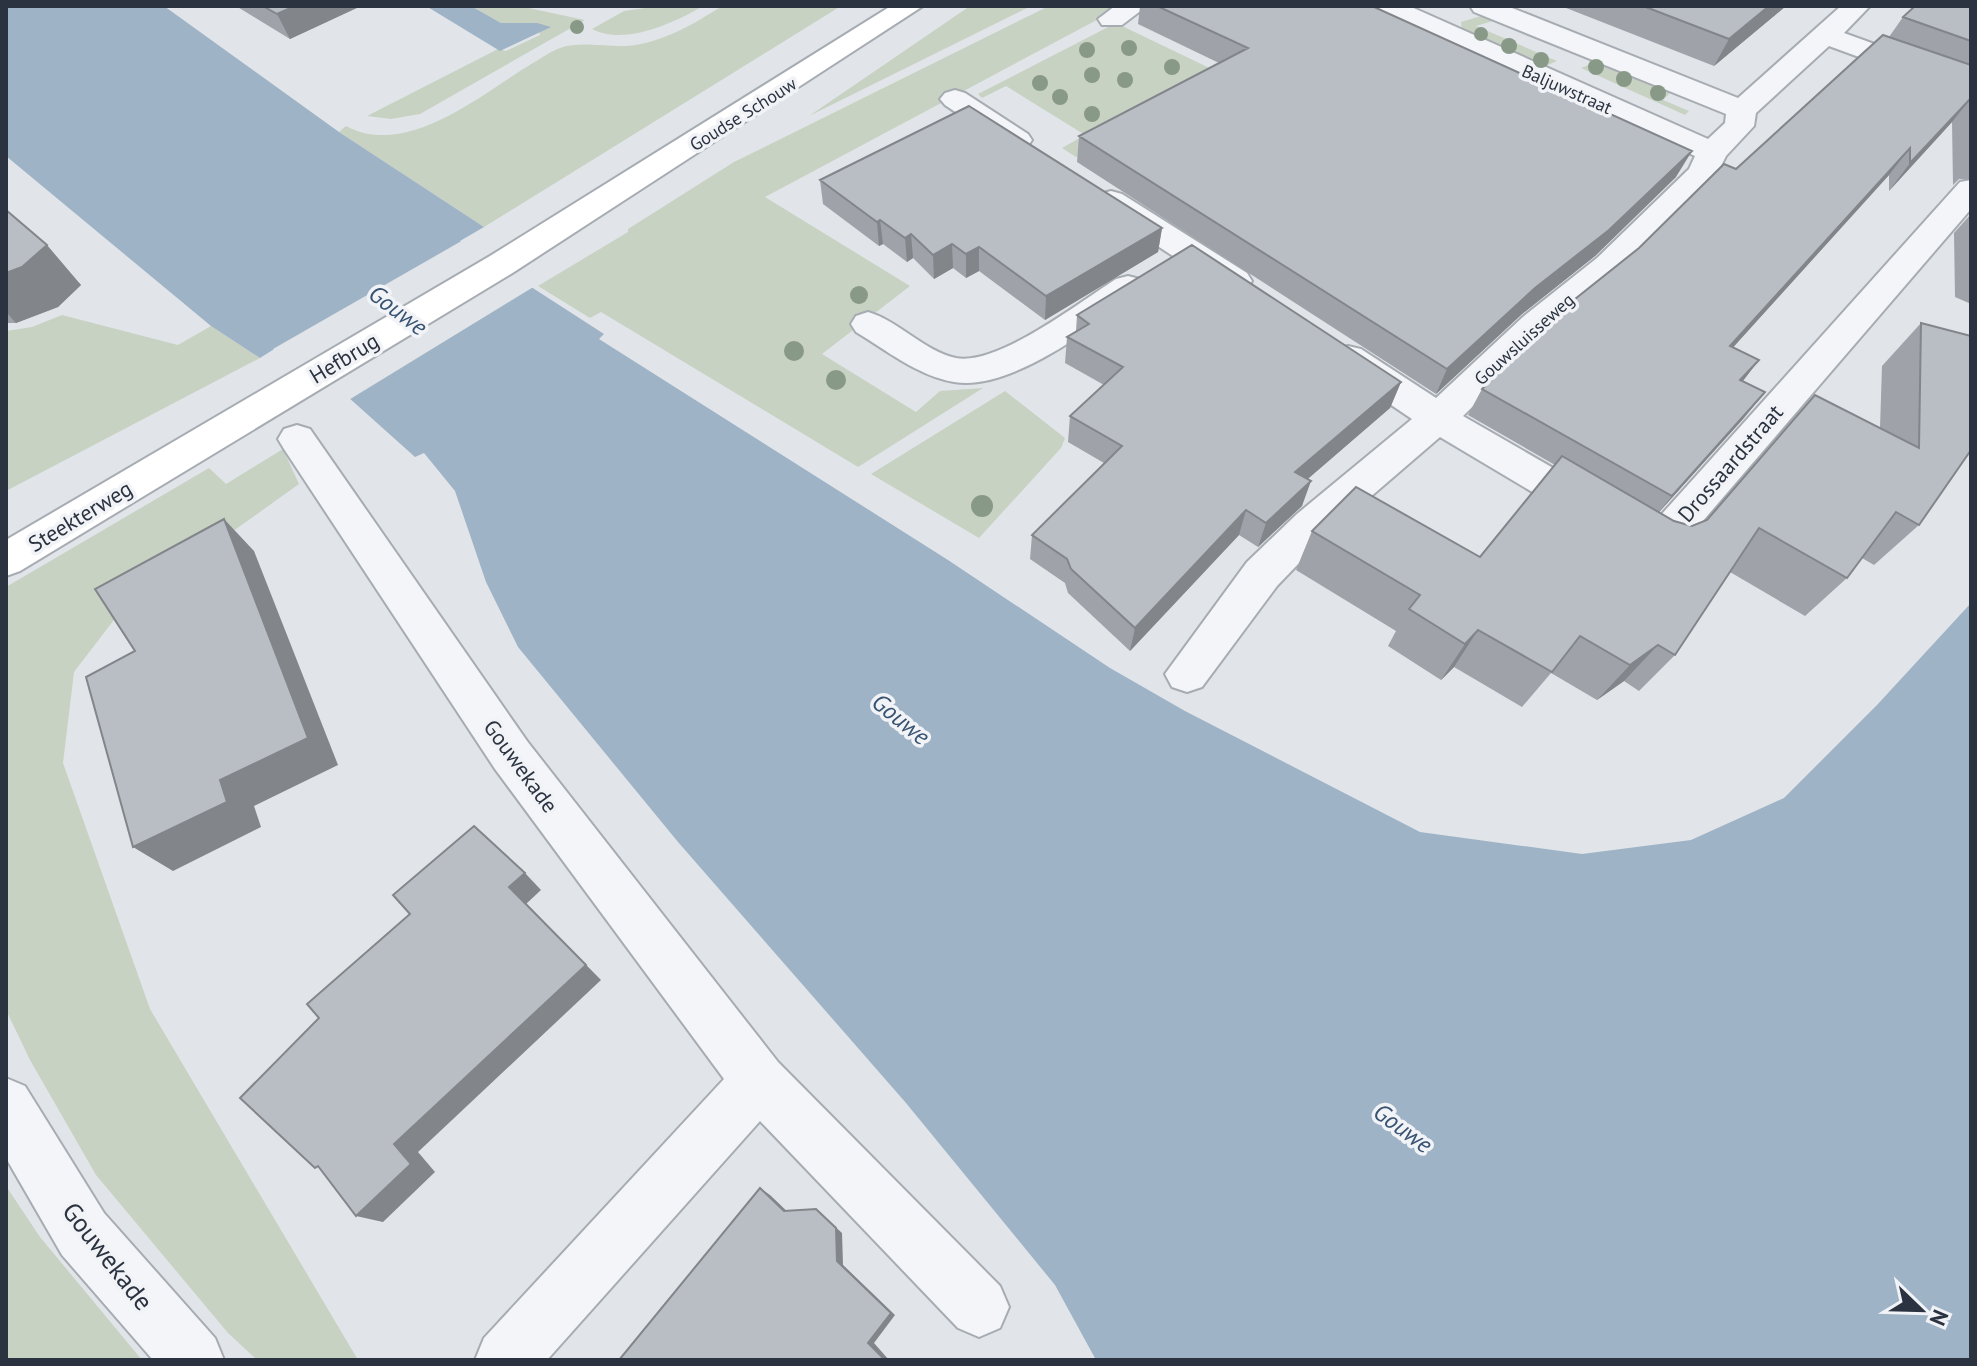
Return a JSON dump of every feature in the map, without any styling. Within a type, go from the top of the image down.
[{"type":"main road","name":"Goudse Schouw","points":[[575,219],[910,6]]},
{"type":"main road","name":"Hefbrug","points":[[154,472],[575,219]]},
{"type":"main road","name":"Steekterweg","points":[[6,560],[154,472]]},
{"type":"street","name":"Baljuwstraat","points":[[1387,6],[1451,38],[1712,152]]},
{"type":"street","points":[[1425,23],[1449,6]]},
{"type":"street","name":"Baljuwstraat","points":[[1483,6],[1742,110]]},
{"type":"street","name":"Gouwsluisseweg","points":[[1187,674],[1262,574],[1311,525],[1438,418],[1536,324],[1609,266],[1703,173],[1712,152],[1739,126],[1742,110],[1822,34],[1857,6]]},
{"type":"street","points":[[1822,34],[1971,89]]},
{"type":"street","points":[[955,99],[1048,160]]},
{"type":"street","points":[[1086,185],[1267,303]]},
{"type":"street","name":"Drossaardstraat","points":[[1438,418],[1657,547],[1971,189]]},
{"type":"street","points":[[868,324],[950,369],[971,373],[1027,348],[1189,252]]},
{"type":"street","points":[[1320,338],[1438,418]]},
{"type":"street","name":"Gouwekade","points":[[297,439],[511,755],[759,1081],[979,1307]]},
{"type":"street","points":[[506,1360],[759,1081]]},
{"type":"street","name":"Gouwekade","points":[[6,1105],[83,1234],[193,1360]]},
{"type":"green space","points":[[471,6],[519,6],[585,20],[420,114],[391,119],[367,116],[498,49],[506,51],[540,35],[537,23],[501,23]]},
{"type":"green space","points":[[659,6],[703,6],[664,25],[634,34],[605,34],[592,29],[624,11]]},
{"type":"green space","points":[[722,6],[841,6],[484,227],[339,132],[346,126],[369,134],[394,134],[418,129],[467,105],[557,49],[576,45],[627,46],[653,41],[689,26]]},
{"type":"green space","points":[[970,6],[1031,6],[809,116]]},
{"type":"green space","points":[[1049,6],[1123,6],[765,197],[910,286],[822,354],[916,412],[940,391],[983,388],[858,467],[601,312],[590,318],[538,286],[628,232],[628,229],[734,162]]},
{"type":"green space","points":[[1481,16],[1496,20],[1476,26],[1557,61],[1541,68],[1462,31],[1461,22]]},
{"type":"green space","points":[[1116,23],[1224,75],[1076,157],[1062,148],[1085,135],[1006,86],[982,98],[978,94]]},
{"type":"green space","points":[[1598,61],[1672,91],[1663,100],[1689,111],[1685,115],[1581,68]]},
{"type":"green space","points":[[62,315],[178,345],[211,326],[260,358],[6,491],[6,331],[32,327]]},
{"type":"green space","points":[[1005,391],[1065,438],[1061,448],[979,538],[871,474]]},
{"type":"green space","points":[[283,449],[299,484],[120,612],[74,672],[63,763],[150,1009],[358,1360],[257,1360],[228,1333],[96,1175],[30,1060],[6,1010],[6,587],[209,468],[226,484]]},
{"type":"green space","points":[[6,1186],[40,1237],[142,1360],[6,1360]]},
{"type":"water","name":"Gouwe","points":[[6,6],[164,6],[339,132],[484,227],[460,241],[604,334],[599,339],[948,560],[1110,668],[1185,711],[1420,832],[1582,854],[1691,840],[1784,798],[1877,705],[1971,603],[1971,1360],[1096,1360],[1055,1285],[906,1103],[678,842],[518,647],[486,582],[455,491],[424,453],[415,457],[348,397],[279,346],[260,358],[211,326],[6,156]]},
{"type":"water","points":[[426,6],[471,6],[501,23],[537,23],[551,27],[500,51]]},
{"type":"pier","points":[[465,239],[535,286],[347,401],[273,349]]},
{"type":"building","points":[[263,6],[295,6],[277,14]]},
{"type":"building","points":[[1157,6],[1372,6],[1692,151],[1609,230],[1535,288],[1447,369],[1079,136],[1248,48]]},
{"type":"building","points":[[1643,6],[1769,6],[1729,39]]},
{"type":"building","points":[[1915,6],[1971,6],[1971,41],[1903,17]]},
{"type":"building","points":[[1883,35],[1971,65],[1971,98],[1910,163],[1910,148],[1730,346],[1759,360],[1740,380],[1765,392],[1672,496],[1482,389],[1565,307],[1639,248],[1724,164],[1736,169]]},
{"type":"building","points":[[969,106],[1162,228],[1046,296],[979,247],[966,254],[952,244],[933,255],[911,234],[905,238],[880,220],[877,222],[820,180]]},
{"type":"building","points":[[6,210],[47,245],[22,267],[6,273]]},
{"type":"building","points":[[1192,245],[1401,382],[1295,472],[1311,481],[1266,523],[1246,510],[1135,628],[1071,569],[1067,559],[1032,535],[1122,446],[1070,416],[1123,367],[1067,337],[1089,324],[1077,315]]},
{"type":"building","points":[[1921,323],[1971,336],[1971,450],[1919,525],[1896,512],[1847,578],[1759,528],[1675,655],[1658,645],[1630,665],[1580,636],[1552,672],[1478,630],[1465,644],[1409,609],[1420,595],[1312,531],[1356,487],[1480,557],[1562,456],[1674,521],[1692,526],[1707,520],[1815,395],[1919,448]]},
{"type":"building","points":[[224,519],[308,738],[220,780],[227,802],[133,847],[86,677],[135,651],[95,589]]},
{"type":"building","points":[[474,826],[525,873],[509,887],[586,965],[394,1144],[411,1164],[356,1216],[318,1166],[315,1168],[240,1098],[319,1018],[307,1004],[410,914],[393,895]]},
{"type":"building","points":[[760,1188],[784,1211],[816,1209],[836,1228],[837,1261],[891,1313],[868,1343],[885,1360],[619,1360]]}]
